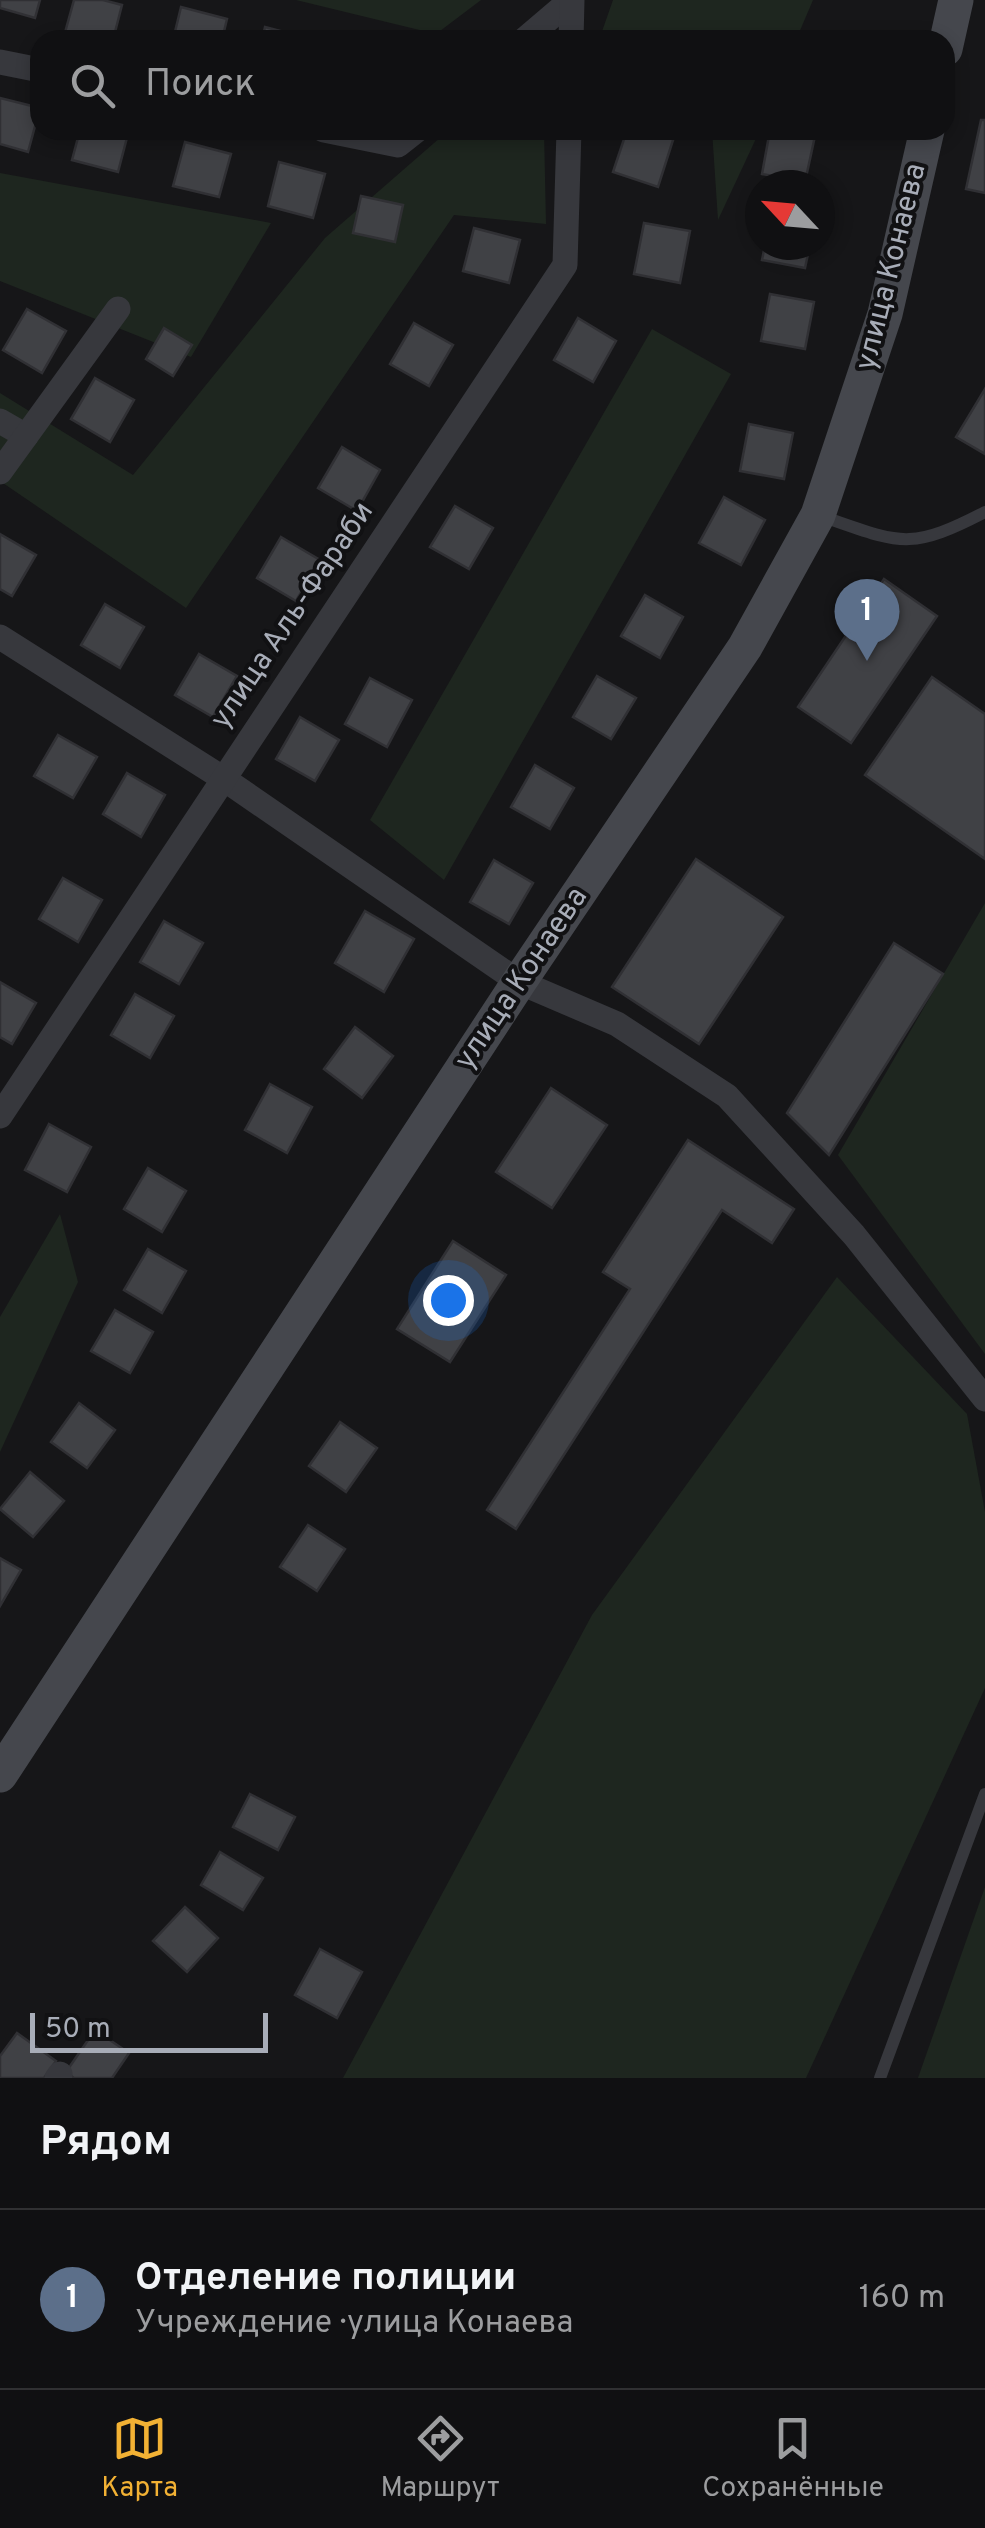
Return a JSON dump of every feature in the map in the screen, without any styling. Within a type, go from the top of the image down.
[{"type":"main road","points":[[949,30],[956,0]]},
{"type":"main road","name":"улица Конаева","points":[[0,1774],[519,982],[746,647],[818,516],[885,314],[924,140]]},
{"type":"street","points":[[536,30],[571,0]]},
{"type":"street","points":[[571,0],[571,30]]},
{"type":"street","points":[[0,62],[30,68]]},
{"type":"street","points":[[370,140],[398,146],[405,140]]},
{"type":"street","name":"улица Аль-Фараби","points":[[0,1116],[566,265],[568,140]]},
{"type":"street","points":[[0,472],[118,309]]},
{"type":"street","points":[[0,420],[26,436]]},
{"type":"street","points":[[0,637],[224,779],[519,982],[617,1024],[728,1096],[854,1235],[985,1399]]},
{"type":"lane","points":[[818,516],[892,540],[924,540],[985,512]]},
{"type":"lane","points":[[880,2078],[985,1794]]},
{"type":"shaded area","points":[[296,0],[481,0],[441,30],[420,30]]},
{"type":"shaded area","points":[[613,0],[813,0],[800,30],[602,30]]},
{"type":"shaded area","points":[[438,140],[544,140],[546,224],[454,215],[186,608],[0,481],[0,393],[133,475],[325,238]]},
{"type":"shaded area","points":[[713,140],[755,140],[718,220]]},
{"type":"shaded area","points":[[0,173],[271,223],[191,357],[0,281]]},
{"type":"shaded area","points":[[652,329],[731,374],[444,880],[370,820]]},
{"type":"shaded area","points":[[985,903],[985,1354],[838,1155]]},
{"type":"shaded area","points":[[60,1214],[78,1282],[0,1452],[0,1317]]},
{"type":"shaded area","points":[[837,1277],[967,1414],[985,1512],[985,1688],[806,2078],[343,2078],[592,1615]]},
{"type":"shaded area","points":[[985,1887],[985,2078],[918,2078]]},
{"type":"building","points":[[0,0],[40,0],[35,18],[0,8]]},
{"type":"building","points":[[74,0],[103,0],[122,5],[116,30],[66,30]]},
{"type":"building","points":[[181,7],[227,19],[224,30],[175,30]]},
{"type":"building","points":[[0,98],[30,106],[28,152],[0,144]]},
{"type":"building","points":[[981,120],[985,120],[985,193],[966,189]]},
{"type":"building","points":[[77,140],[126,140],[118,172],[72,160]]},
{"type":"building","points":[[624,140],[673,140],[658,187],[613,172]]},
{"type":"building","points":[[768,140],[814,140],[808,170],[763,170]]},
{"type":"building","points":[[185,142],[231,154],[219,197],[173,186]]},
{"type":"building","points":[[279,162],[325,174],[313,218],[268,206]]},
{"type":"building","points":[[361,196],[403,205],[395,242],[353,233]]},
{"type":"building","points":[[644,223],[690,231],[680,283],[634,274]]},
{"type":"building","points":[[474,228],[520,240],[509,283],[463,271]]},
{"type":"building","points":[[762,260],[807,260],[805,268]]},
{"type":"building","points":[[770,294],[814,302],[805,349],[761,341]]},
{"type":"building","points":[[27,309],[66,331],[42,373],[3,350]]},
{"type":"building","points":[[578,318],[616,341],[593,382],[554,360]]},
{"type":"building","points":[[414,323],[453,345],[429,386],[390,364]]},
{"type":"building","points":[[164,328],[192,345],[173,376],[146,359]]},
{"type":"building","points":[[95,378],[134,400],[110,442],[71,419]]},
{"type":"building","points":[[985,389],[985,454],[956,437]]},
{"type":"building","points":[[749,424],[793,433],[784,479],[740,471]]},
{"type":"building","points":[[342,447],[380,470],[357,511],[318,488]]},
{"type":"building","points":[[724,497],[765,520],[741,565],[699,543]]},
{"type":"building","points":[[455,506],[493,528],[469,569],[430,547]]},
{"type":"building","points":[[0,534],[36,555],[12,596],[0,589]]},
{"type":"building","points":[[281,537],[320,560],[296,601],[257,578]]},
{"type":"building","points":[[884,579],[937,616],[851,743],[798,707]]},
{"type":"building","points":[[645,595],[683,617],[660,658],[621,636]]},
{"type":"building","points":[[105,604],[144,627],[120,668],[81,645]]},
{"type":"building","points":[[199,654],[237,676],[213,717],[175,695]]},
{"type":"building","points":[[597,676],[636,698],[611,739],[573,717]]},
{"type":"building","points":[[932,677],[985,714],[985,859],[865,775]]},
{"type":"building","points":[[370,678],[412,700],[387,747],[345,724]]},
{"type":"building","points":[[300,717],[339,740],[315,781],[276,759]]},
{"type":"building","points":[[58,735],[97,757],[73,798],[34,776]]},
{"type":"building","points":[[535,765],[574,788],[550,829],[511,807]]},
{"type":"building","points":[[127,773],[165,795],[141,837],[103,814]]},
{"type":"building","points":[[696,859],[783,917],[699,1044],[612,987]]},
{"type":"building","points":[[494,860],[533,883],[509,924],[470,902]]},
{"type":"building","points":[[63,878],[102,900],[78,942],[39,919]]},
{"type":"building","points":[[365,911],[414,939],[384,992],[335,963]]},
{"type":"building","points":[[164,921],[203,943],[179,984],[140,962]]},
{"type":"building","points":[[894,943],[943,974],[829,1155],[787,1113]]},
{"type":"building","points":[[0,982],[36,1003],[12,1044],[0,1037]]},
{"type":"building","points":[[135,994],[174,1016],[150,1058],[111,1035]]},
{"type":"building","points":[[355,1027],[393,1056],[362,1098],[324,1069]]},
{"type":"building","points":[[270,1084],[312,1107],[287,1153],[245,1130]]},
{"type":"building","points":[[551,1088],[607,1125],[552,1208],[496,1172]]},
{"type":"building","points":[[49,1124],[91,1147],[67,1192],[25,1170]]},
{"type":"building","points":[[688,1140],[794,1209],[772,1243],[722,1210],[516,1529],[487,1510],[630,1289],[603,1272]]},
{"type":"building","points":[[148,1168],[186,1191],[162,1232],[124,1209]]},
{"type":"building","points":[[453,1241],[506,1275],[450,1362],[397,1329]]},
{"type":"building","points":[[148,1249],[186,1271],[162,1313],[124,1290]]},
{"type":"building","points":[[115,1310],[153,1332],[130,1373],[91,1351]]},
{"type":"building","points":[[79,1403],[115,1430],[87,1468],[51,1442]]},
{"type":"building","points":[[340,1422],[377,1448],[346,1492],[309,1466]]},
{"type":"building","points":[[30,1472],[64,1501],[33,1537],[0,1509]]},
{"type":"building","points":[[308,1525],[345,1549],[317,1591],[280,1567]]},
{"type":"building","points":[[0,1558],[21,1570],[0,1606]]},
{"type":"building","points":[[250,1794],[295,1817],[278,1850],[233,1827]]},
{"type":"building","points":[[220,1852],[263,1878],[243,1910],[201,1885]]},
{"type":"building","points":[[185,1907],[218,1938],[187,1972],[153,1941]]},
{"type":"building","points":[[320,1949],[362,1972],[337,2018],[295,1995]]},
{"type":"building","points":[[95,2030],[129,2053],[112,2078],[74,2078],[66,2072]]},
{"type":"building","points":[[17,2033],[56,2061],[44,2078],[0,2078],[0,2056]]},
{"type":"place","name":"Отделение полиции","points":[[867,661]]}]
